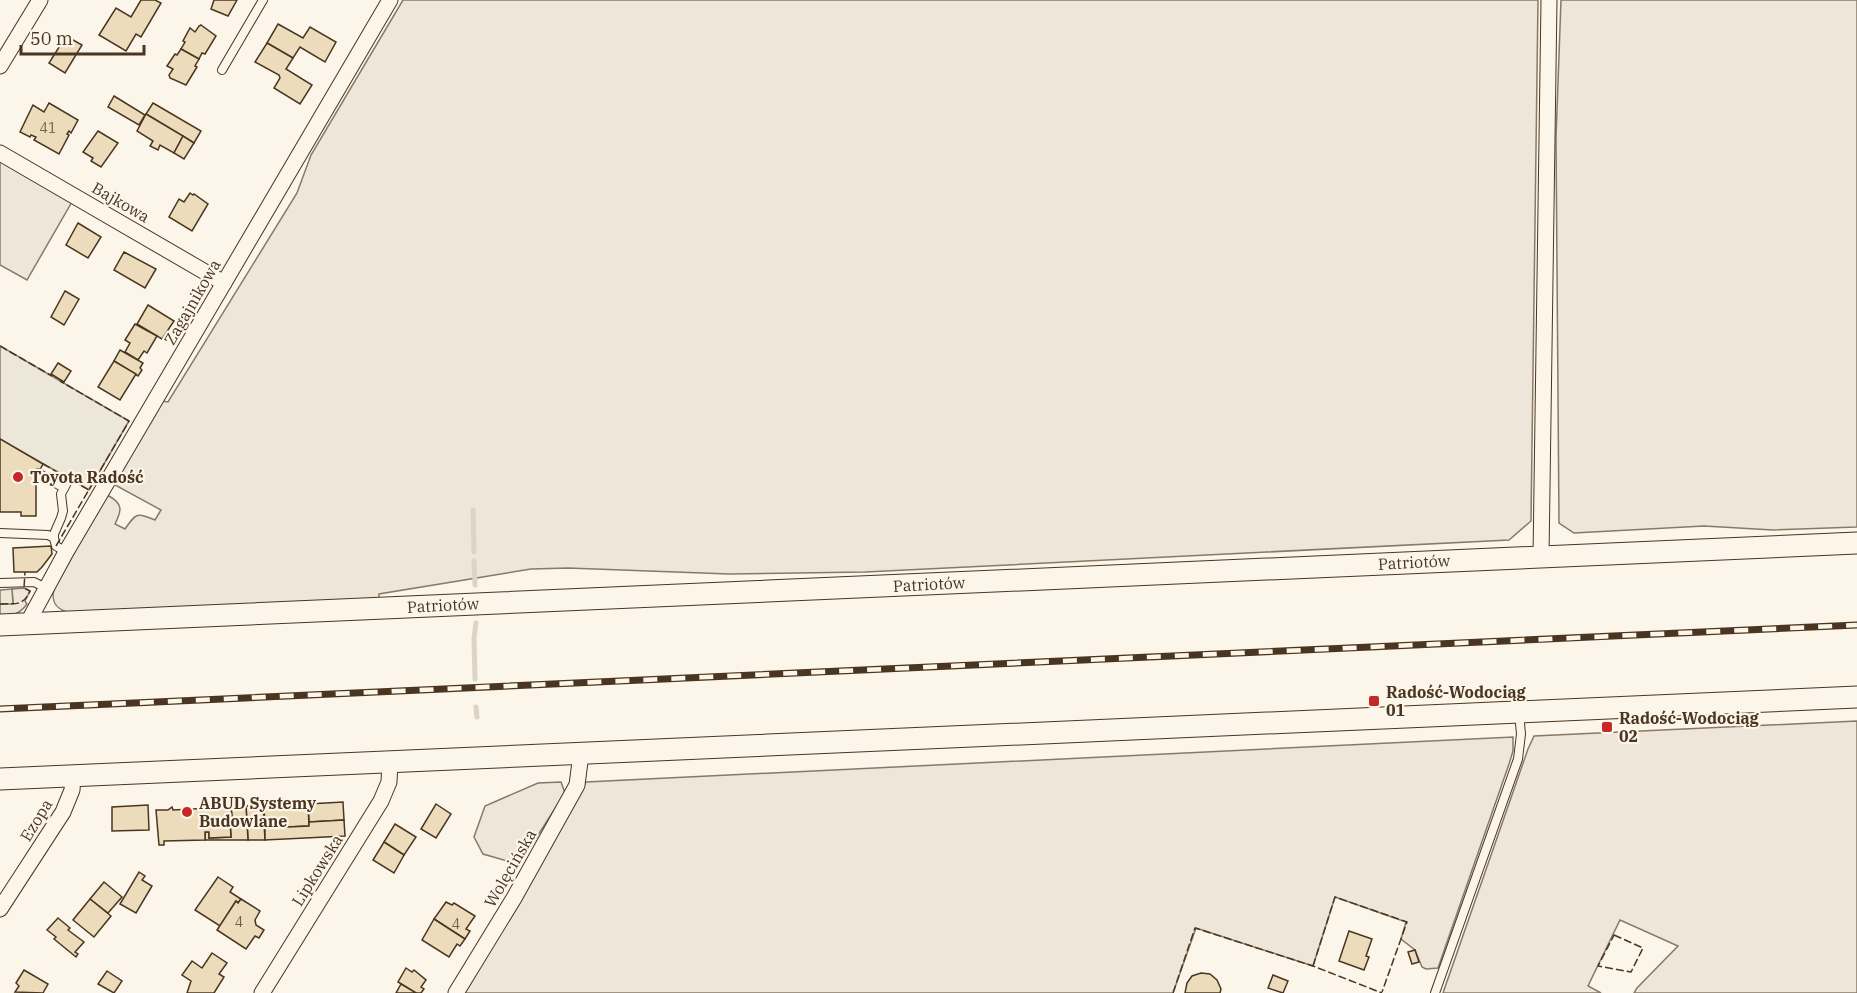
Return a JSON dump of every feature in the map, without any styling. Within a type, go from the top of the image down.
[{"type":"main road","name":"Patriotów","points":[[0,625],[1857,543]]},
{"type":"main road","points":[[0,779],[1857,697]]},
{"type":"street","points":[[0,66],[40,0]]},
{"type":"street","name":"Zagajnikowa","points":[[27,624],[66,552],[390,0]]},
{"type":"street","points":[[1541,557],[1549,0]]},
{"type":"street","name":"Bajkowa","points":[[0,153],[224,283]]},
{"type":"street","name":"Wolęcińska","points":[[456,993],[514,898],[577,785],[581,754]]},
{"type":"street","name":"Lipkowska","points":[[262,993],[381,801],[389,783],[390,762]]},
{"type":"street","name":"Ezopa","points":[[0,909],[63,812],[72,790],[73,776]]},
{"type":"lane","points":[[222,70],[263,0]]},
{"type":"lane","points":[[38,473],[64,488]]},
{"type":"lane","points":[[66,552],[56,546],[54,534],[61,518],[63,505],[61,496],[69,479]]},
{"type":"lane","points":[[0,533],[45,535],[54,538]]},
{"type":"lane","points":[[0,583],[34,582],[46,588]]},
{"type":"lane","points":[[1435,993],[1518,759],[1521,734],[1519,712]]},
{"type":"shaded area","points":[[403,0],[1538,0],[1531,521],[1509,540],[865,572],[729,574],[568,568],[531,569],[379,594],[379,599],[67,612],[63,610],[55,604],[54,589],[106,496],[114,499],[119,505],[120,511],[115,524],[125,529],[135,517],[140,515],[155,520],[161,510],[114,483],[162,401],[168,402],[297,193],[311,155]]},
{"type":"shaded area","points":[[1561,0],[1857,0],[1857,527],[1773,530],[1704,526],[1574,533],[1559,523],[1556,138]]},
{"type":"shaded area","points":[[0,159],[73,200],[27,280],[0,265]]},
{"type":"shaded area","points":[[0,346],[129,421],[89,490],[0,439]]},
{"type":"shaded area","points":[[24,588],[30,591],[24,608],[15,614],[0,616],[0,604],[13,603],[12,589]]},
{"type":"shaded area","points":[[12,589],[13,604],[0,604],[0,590]]},
{"type":"shaded area","points":[[1857,721],[1857,993],[1634,993],[1678,946],[1620,920],[1588,986],[1601,993],[1443,993],[1534,736]]},
{"type":"shaded area","points":[[1513,737],[1513,751],[1509,764],[1438,968],[1422,967],[1415,950],[1401,939],[1406,922],[1335,897],[1313,966],[1196,928],[1173,993],[463,993],[586,782]]},
{"type":"shaded area","points":[[561,782],[565,793],[524,857],[511,862],[483,854],[474,837],[485,806],[538,783]]},
{"type":"building","points":[[141,0],[155,0],[161,3],[141,37],[136,34],[126,51],[99,35],[116,8],[131,17]]},
{"type":"building","points":[[214,0],[237,0],[228,16],[211,9]]},
{"type":"building","points":[[278,24],[303,38],[310,27],[336,42],[325,62],[300,47],[293,58],[267,43]]},
{"type":"building","points":[[201,25],[216,36],[205,54],[202,53],[199,59],[181,49],[190,28],[195,32]]},
{"type":"building","points":[[66,36],[82,45],[65,73],[49,63]]},
{"type":"building","points":[[267,43],[293,58],[286,69],[312,85],[300,104],[274,88],[280,78],[279,75],[255,62]]},
{"type":"building","points":[[181,49],[199,59],[186,85],[170,78],[169,75],[173,69],[167,66]]},
{"type":"building","points":[[114,96],[145,115],[139,125],[108,107]]},
{"type":"building","points":[[49,103],[78,120],[71,133],[69,131],[67,134],[69,135],[59,154],[34,140],[36,137],[20,132],[33,105],[44,112]]},
{"type":"building","points":[[153,103],[201,131],[194,143],[146,114]]},
{"type":"building","points":[[146,114],[183,136],[174,153],[160,145],[158,150],[150,146],[153,141],[137,131]]},
{"type":"building","points":[[98,131],[118,143],[101,167],[83,152]]},
{"type":"building","points":[[183,136],[194,143],[184,159],[174,153]]},
{"type":"building","points":[[190,193],[208,204],[192,231],[169,217],[179,199],[184,202]]},
{"type":"building","points":[[78,223],[101,237],[88,258],[66,245]]},
{"type":"building","points":[[124,252],[156,269],[145,288],[114,270]]},
{"type":"building","points":[[65,291],[79,299],[64,325],[51,317]]},
{"type":"building","points":[[148,305],[174,321],[162,339],[137,324]]},
{"type":"building","points":[[135,324],[157,336],[147,353],[144,351],[138,360],[125,352],[130,343],[125,340]]},
{"type":"building","points":[[120,350],[143,363],[138,376],[114,361]]},
{"type":"building","points":[[114,361],[136,374],[120,400],[98,387]]},
{"type":"building","points":[[58,363],[71,371],[64,382],[51,374]]},
{"type":"building","name":"Toyota Radość","points":[[0,439],[43,464],[34,481],[36,484],[36,516],[21,516],[21,512],[0,512]]},
{"type":"building","points":[[51,546],[52,554],[37,572],[14,572],[13,548]]},
{"type":"building","points":[[343,802],[344,820],[309,822],[308,804]]},
{"type":"building","points":[[308,804],[309,826],[265,828],[264,806]]},
{"type":"building","points":[[436,804],[451,814],[436,838],[421,829]]},
{"type":"building","points":[[148,805],[149,830],[112,831],[112,807]]},
{"type":"building","points":[[263,805],[265,840],[248,840],[246,806]]},
{"type":"building","points":[[246,806],[248,840],[205,840],[205,832],[209,832],[209,838],[231,837],[230,821],[215,822],[215,818],[232,817],[231,807]]},
{"type":"building","points":[[172,807],[173,810],[231,807],[232,817],[215,818],[215,822],[230,821],[231,837],[209,838],[209,832],[205,832],[205,840],[164,841],[164,845],[159,845],[156,810],[168,810]]},
{"type":"building","points":[[344,820],[345,836],[265,840],[265,828],[309,826],[309,822]]},
{"type":"building","points":[[395,824],[416,837],[404,855],[384,842]]},
{"type":"building","points":[[384,842],[404,855],[394,873],[373,860]]},
{"type":"building","points":[[139,872],[145,876],[142,880],[152,886],[136,913],[120,904]]},
{"type":"building","points":[[218,877],[233,887],[230,892],[241,899],[238,903],[236,901],[220,926],[195,910]]},
{"type":"building","points":[[104,882],[122,897],[108,913],[90,899]]},
{"type":"building","points":[[90,899],[111,916],[94,937],[73,920]]},
{"type":"building","points":[[241,899],[260,911],[255,920],[256,925],[264,930],[259,938],[255,936],[246,949],[217,930],[236,901],[238,903]]},
{"type":"building","points":[[446,902],[452,905],[454,903],[475,916],[466,929],[470,931],[465,939],[434,919]]},
{"type":"building","points":[[58,918],[70,928],[68,930],[84,942],[75,952],[78,954],[76,957],[54,939],[56,937],[47,930]]},
{"type":"building","points":[[434,919],[465,939],[460,946],[457,944],[449,957],[422,940]]},
{"type":"building","points":[[1349,931],[1372,939],[1364,970],[1339,961]]},
{"type":"building","points":[[1415,950],[1419,962],[1412,964],[1408,952]]},
{"type":"building","points":[[212,953],[227,963],[219,974],[224,977],[214,993],[187,993],[191,981],[182,975],[192,961],[202,968]]},
{"type":"building","points":[[406,968],[412,972],[414,970],[426,980],[421,987],[424,989],[421,993],[416,993],[398,982]]},
{"type":"building","points":[[24,970],[48,984],[43,993],[15,992],[19,986],[16,983]]},
{"type":"building","points":[[107,971],[122,981],[114,993],[98,984]]},
{"type":"building","points":[[1201,973],[1210,974],[1217,980],[1221,989],[1220,993],[1185,993],[1187,983],[1192,976]]},
{"type":"building","points":[[1273,975],[1288,981],[1283,993],[1268,988]]},
{"type":"building","points":[[401,984],[416,993],[396,993]]},
{"type":"waterway","points":[[473,510],[474,552]]},
{"type":"waterway","points":[[474,561],[475,585]]},
{"type":"waterway","points":[[475,679],[476,623]]},
{"type":"waterway","points":[[476,707],[477,717]]},
{"type":"railway","points":[[0,709],[1857,625]]},
{"type":"fence","points":[[0,346],[52,376]]},
{"type":"fence","points":[[56,546],[129,421],[60,381]]},
{"type":"fence","points":[[43,464],[89,490]]},
{"type":"fence","points":[[0,604],[18,603],[24,600],[30,591],[24,588],[25,572]]},
{"type":"fence","points":[[1313,966],[1335,897],[1407,922],[1382,992]]},
{"type":"fence","points":[[1173,993],[1195,928],[1313,966],[1382,993]]},
{"type":"fence","points":[[1614,935],[1643,948],[1631,972],[1598,966],[1614,935]]},
{"type":"place","name":"Toyota Radość","points":[[18,477]]},
{"type":"place","name":"Radość-Wodociąg 01","points":[[1374,701]]},
{"type":"place","name":"Radość-Wodociąg 02","points":[[1607,727]]},
{"type":"place","name":"ABUD Systemy Budowlane","points":[[187,812]]}]
